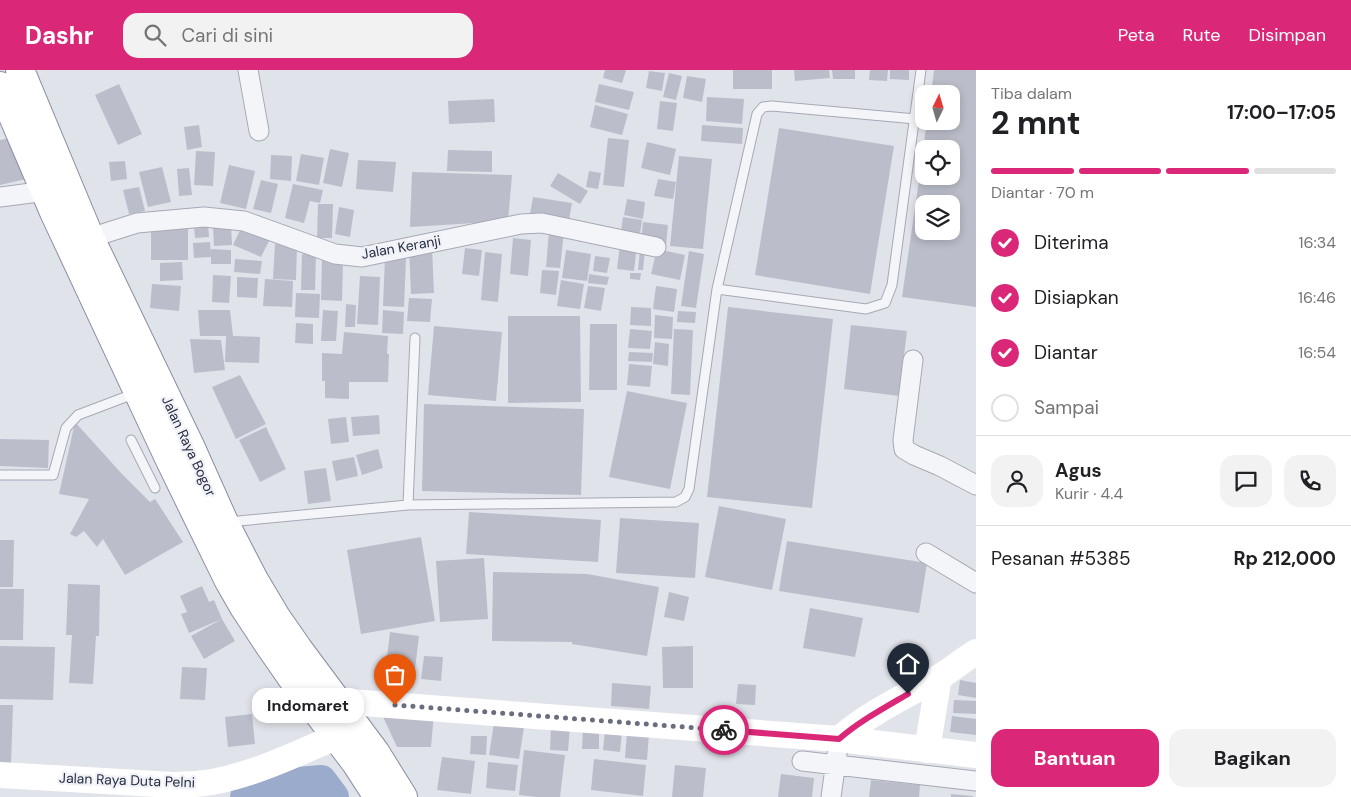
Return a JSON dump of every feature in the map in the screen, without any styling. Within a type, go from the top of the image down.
[{"type":"highway","name":"Jalan Raya Bogor","points":[[20,70],[90,238],[163,458],[224,522],[254,580],[276,617],[376,752],[403,797]]},
{"type":"highway","name":"Jalan Raya Bogor","points":[[0,86],[46,191],[139,392],[163,458],[201,524],[244,607],[294,681],[356,763],[372,792]]},
{"type":"main road","points":[[839,739],[876,712],[939,677],[976,652]]},
{"type":"main road","points":[[927,750],[939,677]]},
{"type":"main road","points":[[337,701],[839,739],[976,755]]},
{"type":"main road","name":"Jalan Raya Duta Pelni","points":[[0,775],[173,785],[214,782],[241,775],[288,758],[336,737]]},
{"type":"street","points":[[248,70],[259,131]]},
{"type":"street","points":[[0,197],[46,191]]},
{"type":"street","name":"Jalan Keranji","points":[[90,238],[137,223],[204,216],[244,221],[335,254],[362,256],[520,224],[542,223],[656,247]]},
{"type":"street","points":[[913,360],[903,440],[904,449],[976,485]]},
{"type":"street","points":[[926,553],[976,582]]},
{"type":"street","points":[[831,797],[839,739]]},
{"type":"street","points":[[802,761],[976,781]]},
{"type":"lane","points":[[919,85],[921,70]]},
{"type":"lane","points":[[224,522],[408,505],[676,502],[685,497],[690,489],[717,289],[757,114],[763,107],[772,106],[915,119]]},
{"type":"lane","points":[[717,289],[866,309],[885,304],[892,285],[915,126]]},
{"type":"lane","points":[[408,505],[415,338]]},
{"type":"lane","points":[[0,475],[53,474],[66,428],[78,414],[139,392]]},
{"type":"lane","points":[[131,440],[163,458],[155,488]]},
{"type":"building","points":[[605,70],[626,70],[622,83],[603,78]]},
{"type":"building","points":[[733,70],[772,70],[772,89],[733,89]]},
{"type":"building","points":[[794,70],[829,70],[830,78],[795,81]]},
{"type":"building","points":[[832,70],[855,70],[855,79],[833,79]]},
{"type":"building","points":[[870,70],[888,70],[887,81],[869,80]]},
{"type":"building","points":[[890,70],[909,70],[909,80],[890,79]]},
{"type":"building","points":[[934,70],[976,70],[976,307],[902,297],[915,208],[915,240],[960,240],[960,195],[917,195],[918,185],[960,185],[960,140],[924,140],[926,130],[960,130],[960,85],[932,85]]},
{"type":"building","points":[[649,71],[665,73],[662,91],[646,88]]},
{"type":"building","points":[[669,73],[682,76],[676,100],[663,97]]},
{"type":"building","points":[[687,76],[706,79],[702,102],[683,98]]},
{"type":"building","points":[[119,84],[142,134],[118,145],[95,95]]},
{"type":"building","points":[[599,84],[634,92],[629,110],[595,102]]},
{"type":"building","points":[[707,97],[744,99],[742,124],[706,121]]},
{"type":"building","points":[[494,99],[495,122],[449,124],[448,101]]},
{"type":"building","points":[[660,101],[677,103],[673,131],[657,129]]},
{"type":"building","points":[[595,105],[628,114],[622,135],[590,127]]},
{"type":"building","points":[[199,125],[202,147],[187,150],[184,127]]},
{"type":"building","points":[[702,125],[743,128],[742,144],[701,141]]},
{"type":"building","points":[[779,128],[894,146],[870,294],[755,275]]},
{"type":"building","points":[[15,137],[26,179],[0,185],[0,140]]},
{"type":"building","points":[[608,138],[629,140],[624,187],[603,185]]},
{"type":"building","points":[[647,142],[676,149],[670,175],[641,168]]},
{"type":"building","points":[[330,149],[349,153],[342,187],[323,183]]},
{"type":"building","points":[[448,150],[492,151],[492,172],[447,171]]},
{"type":"building","points":[[196,151],[215,152],[213,186],[194,185]]},
{"type":"building","points":[[301,154],[324,158],[319,185],[296,181]]},
{"type":"building","points":[[271,155],[292,156],[291,181],[270,179]]},
{"type":"building","points":[[679,156],[712,159],[703,249],[670,246]]},
{"type":"building","points":[[358,160],[396,162],[393,192],[356,189]]},
{"type":"building","points":[[125,161],[127,179],[111,181],[109,162]]},
{"type":"building","points":[[229,165],[255,171],[246,209],[220,203]]},
{"type":"building","points":[[162,167],[171,202],[148,207],[139,172]]},
{"type":"building","points":[[189,168],[192,195],[179,196],[177,169]]},
{"type":"building","points":[[589,171],[601,173],[598,189],[586,187]]},
{"type":"building","points":[[412,172],[512,175],[508,221],[410,227]]},
{"type":"building","points":[[558,173],[588,191],[580,204],[550,186]]},
{"type":"building","points":[[658,179],[676,182],[673,199],[654,196]]},
{"type":"building","points":[[261,180],[278,184],[271,213],[253,209]]},
{"type":"building","points":[[293,184],[323,190],[320,203],[310,201],[304,223],[285,218]]},
{"type":"building","points":[[139,187],[145,211],[129,214],[123,190]]},
{"type":"building","points":[[533,197],[572,203],[569,220],[530,214]]},
{"type":"building","points":[[627,199],[645,202],[643,219],[624,215]]},
{"type":"building","points":[[318,204],[333,204],[332,238],[317,238]]},
{"type":"building","points":[[339,207],[354,210],[350,237],[335,234]]},
{"type":"building","points":[[623,217],[642,220],[640,234],[621,231]]},
{"type":"building","points":[[643,222],[668,225],[666,246],[641,243]]},
{"type":"building","points":[[208,224],[209,237],[195,238],[194,225]]},
{"type":"building","points":[[151,225],[188,225],[188,260],[151,260]]},
{"type":"building","points":[[231,225],[232,245],[214,246],[213,226]]},
{"type":"building","points":[[242,226],[270,239],[261,257],[233,245]]},
{"type":"building","points":[[549,231],[564,232],[560,268],[546,267]]},
{"type":"building","points":[[513,238],[531,240],[528,276],[510,274]]},
{"type":"building","points":[[210,242],[211,254],[211,249],[231,250],[231,264],[211,264],[211,257],[194,258],[193,243]]},
{"type":"building","points":[[275,244],[297,246],[296,280],[273,279]]},
{"type":"building","points":[[620,244],[637,245],[634,271],[617,269]]},
{"type":"building","points":[[409,248],[432,248],[434,293],[411,294]]},
{"type":"building","points":[[465,248],[482,250],[479,276],[462,274]]},
{"type":"building","points":[[657,249],[685,255],[680,280],[651,274]]},
{"type":"building","points":[[566,250],[591,254],[587,281],[562,278]]},
{"type":"building","points":[[640,250],[645,250],[643,270],[638,270]]},
{"type":"building","points":[[689,251],[704,254],[696,308],[681,306]]},
{"type":"building","points":[[485,252],[502,254],[498,302],[481,300]]},
{"type":"building","points":[[302,254],[316,255],[315,290],[301,290]]},
{"type":"building","points":[[595,256],[610,258],[607,273],[593,271]]},
{"type":"building","points":[[385,257],[406,258],[404,307],[383,306]]},
{"type":"building","points":[[235,259],[262,261],[260,274],[234,272]]},
{"type":"building","points":[[322,259],[343,260],[342,301],[321,300]]},
{"type":"building","points":[[182,262],[183,280],[160,281],[160,263]]},
{"type":"building","points":[[542,270],[559,271],[556,295],[540,293]]},
{"type":"building","points":[[630,273],[641,273],[640,280],[630,279]]},
{"type":"building","points":[[589,274],[609,277],[607,285],[588,283]]},
{"type":"building","points":[[213,275],[231,276],[229,303],[212,302]]},
{"type":"building","points":[[360,276],[380,277],[378,325],[357,324]]},
{"type":"building","points":[[237,277],[258,278],[257,298],[237,297]]},
{"type":"building","points":[[265,279],[293,281],[292,307],[263,306]]},
{"type":"building","points":[[561,280],[584,284],[580,309],[557,306]]},
{"type":"building","points":[[152,284],[181,286],[179,311],[150,308]]},
{"type":"building","points":[[588,286],[605,288],[601,311],[584,308]]},
{"type":"building","points":[[656,286],[677,289],[674,312],[653,309]]},
{"type":"building","points":[[296,293],[320,294],[319,318],[295,317]]},
{"type":"building","points":[[409,298],[432,299],[430,322],[407,321]]},
{"type":"building","points":[[346,304],[356,305],[355,327],[345,327]]},
{"type":"building","points":[[631,307],[651,308],[651,326],[630,325]]},
{"type":"building","points":[[728,307],[833,319],[812,508],[707,497]]},
{"type":"building","points":[[198,310],[230,310],[233,336],[260,337],[259,363],[225,362],[226,336],[200,336]]},
{"type":"building","points":[[323,310],[338,311],[336,341],[321,341]]},
{"type":"building","points":[[383,310],[404,312],[403,334],[382,333]]},
{"type":"building","points":[[678,311],[696,312],[695,323],[677,322]]},
{"type":"building","points":[[655,315],[673,317],[672,339],[654,338]]},
{"type":"building","points":[[508,316],[580,316],[581,402],[508,403]]},
{"type":"building","points":[[296,323],[313,324],[313,344],[295,343]]},
{"type":"building","points":[[590,324],[617,324],[617,390],[589,390]]},
{"type":"building","points":[[851,325],[907,331],[899,396],[844,389]]},
{"type":"building","points":[[434,326],[502,332],[496,401],[428,395]]},
{"type":"building","points":[[630,329],[652,331],[650,349],[628,348]]},
{"type":"building","points":[[674,329],[693,330],[690,395],[671,394]]},
{"type":"building","points":[[344,332],[388,336],[388,382],[349,382],[349,399],[325,398],[325,381],[322,381],[322,353],[342,354]]},
{"type":"building","points":[[190,339],[221,340],[225,370],[194,373]]},
{"type":"building","points":[[655,342],[669,344],[668,366],[653,364]]},
{"type":"building","points":[[629,352],[653,353],[652,362],[628,361]]},
{"type":"building","points":[[629,364],[652,366],[650,387],[627,385]]},
{"type":"building","points":[[240,375],[266,424],[236,439],[212,387]]},
{"type":"building","points":[[627,391],[687,403],[670,489],[609,477]]},
{"type":"building","points":[[424,404],[584,409],[581,495],[422,491]]},
{"type":"building","points":[[379,415],[380,434],[353,436],[351,417]]},
{"type":"building","points":[[346,417],[349,442],[331,444],[328,419]]},
{"type":"building","points":[[75,422],[150,502],[155,499],[183,542],[125,575],[103,539],[97,547],[84,531],[76,537],[70,534],[89,499],[59,494]]},
{"type":"building","points":[[266,427],[286,469],[260,482],[239,440]]},
{"type":"building","points":[[0,439],[49,440],[48,468],[0,466]]},
{"type":"building","points":[[378,449],[383,468],[362,475],[356,455]]},
{"type":"building","points":[[354,457],[358,476],[336,481],[332,461]]},
{"type":"building","points":[[326,468],[331,501],[308,504],[304,471]]},
{"type":"building","points":[[719,506],[786,519],[772,590],[705,577]]},
{"type":"building","points":[[469,512],[601,520],[598,562],[466,554]]},
{"type":"building","points":[[620,518],[699,523],[695,578],[616,573]]},
{"type":"building","points":[[421,537],[435,621],[361,634],[347,550]]},
{"type":"building","points":[[0,540],[14,540],[13,587],[0,587]]},
{"type":"building","points":[[787,541],[927,563],[919,613],[779,591]]},
{"type":"building","points":[[484,558],[488,619],[440,622],[436,561]]},
{"type":"building","points":[[493,572],[587,574],[659,587],[647,656],[572,644],[572,642],[492,641]]},
{"type":"building","points":[[68,584],[100,585],[99,636],[96,636],[93,684],[69,683],[72,635],[66,635]]},
{"type":"building","points":[[202,586],[209,602],[214,600],[222,619],[189,633],[181,614],[187,612],[180,596]]},
{"type":"building","points":[[0,589],[24,589],[23,640],[0,640]]},
{"type":"building","points":[[669,592],[689,597],[684,621],[664,617]]},
{"type":"building","points":[[810,608],[863,618],[855,657],[803,648]]},
{"type":"building","points":[[222,619],[235,641],[204,659],[191,636]]},
{"type":"building","points":[[390,632],[419,636],[413,685],[384,682]]},
{"type":"building","points":[[0,646],[55,647],[53,700],[0,699]]},
{"type":"building","points":[[693,646],[693,688],[663,688],[662,647]]},
{"type":"building","points":[[424,656],[443,657],[441,681],[421,679]]},
{"type":"building","points":[[182,667],[207,668],[205,700],[180,699]]},
{"type":"building","points":[[960,680],[976,683],[976,698],[958,695]]},
{"type":"building","points":[[612,683],[651,686],[649,709],[611,706]]},
{"type":"building","points":[[738,684],[756,685],[755,705],[736,704]]},
{"type":"building","points":[[954,700],[976,701],[976,714],[953,713]]},
{"type":"building","points":[[0,705],[13,705],[11,764],[0,763]]},
{"type":"building","points":[[379,708],[434,713],[431,747],[397,747]]},
{"type":"building","points":[[252,714],[255,744],[228,747],[225,717]]},
{"type":"building","points":[[952,716],[976,719],[976,735],[950,732]]},
{"type":"building","points":[[494,723],[524,727],[519,759],[489,755]]},
{"type":"building","points":[[551,725],[570,727],[568,751],[550,750]]},
{"type":"building","points":[[583,727],[599,727],[599,749],[582,749]]},
{"type":"building","points":[[605,730],[622,732],[620,752],[603,750]]},
{"type":"building","points":[[627,732],[649,734],[647,760],[625,758]]},
{"type":"building","points":[[471,736],[487,736],[486,755],[470,754]]},
{"type":"building","points":[[524,750],[565,755],[560,797],[519,795]]},
{"type":"building","points":[[442,757],[475,761],[471,794],[437,790]]},
{"type":"building","points":[[594,759],[646,765],[643,796],[591,790]]},
{"type":"building","points":[[488,762],[518,765],[515,791],[486,788]]},
{"type":"building","points":[[675,765],[706,768],[703,797],[672,797]]},
{"type":"building","points":[[781,774],[814,778],[812,797],[778,797]]},
{"type":"building","points":[[871,780],[920,785],[919,797],[869,797]]},
{"type":"building","points":[[951,794],[973,796],[973,797],[951,797]]},
{"type":"waterway","points":[[246,797],[287,784],[321,781],[333,797]]},
{"type":"way so far","points":[[395,705],[724,730]]},
{"type":"place","name":"Indomaret","points":[[395,705]]},
{"type":"route","points":[[724,730],[839,739],[876,712],[908,694]]}]
